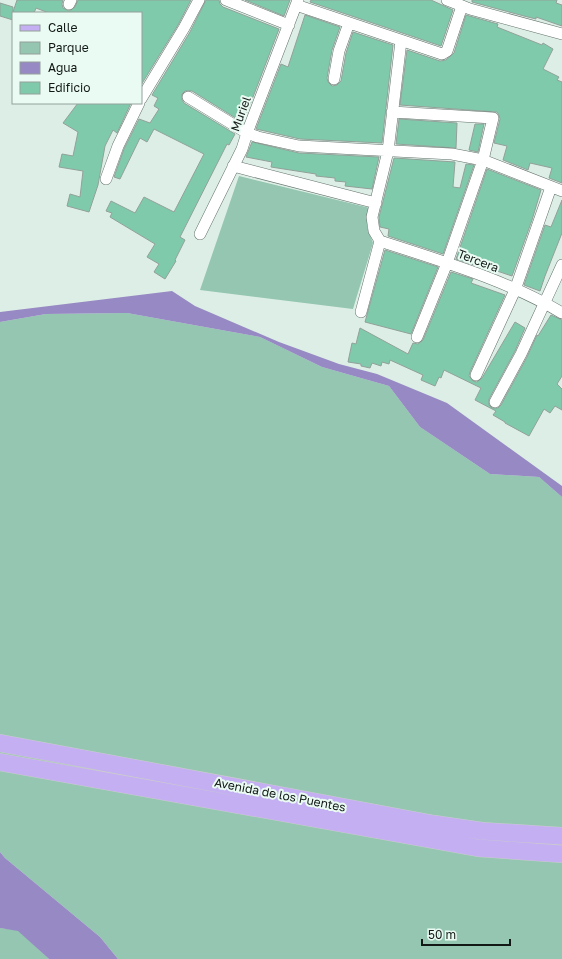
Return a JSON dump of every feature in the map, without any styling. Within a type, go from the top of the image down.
[{"type":"main road","name":"Avenida de los Puentes","points":[[0,743],[482,832],[562,836]]},
{"type":"main road","name":"Avenida de los Puentes","points":[[0,762],[478,848],[562,854]]},
{"type":"street","points":[[142,97],[184,28],[199,0]]},
{"type":"street","points":[[226,0],[289,25]]},
{"type":"street","points":[[447,0],[462,6],[562,34]]},
{"type":"street","points":[[297,2],[349,23],[442,54],[447,51],[462,6]]},
{"type":"street","name":"Muriel","points":[[200,234],[242,149],[297,2]]},
{"type":"street","points":[[334,79],[339,51],[349,23]]},
{"type":"street","points":[[361,312],[380,241],[372,225],[372,217],[388,151],[402,41]]},
{"type":"street","points":[[188,97],[247,133],[299,146],[452,154],[483,160],[562,191]]},
{"type":"street","points":[[106,179],[118,146],[139,104]]},
{"type":"street","points":[[392,112],[493,118],[483,160],[447,263],[417,337]]},
{"type":"street","points":[[233,166],[376,203]]},
{"type":"street","points":[[476,375],[515,290],[552,187]]},
{"type":"street","name":"Tercera","points":[[380,241],[447,263],[545,303],[562,313]]},
{"type":"street","points":[[495,402],[522,354],[562,265]]},
{"type":"green space","points":[[239,176],[370,208],[367,227],[373,243],[353,309],[200,290]]},
{"type":"green space","points":[[127,313],[260,337],[322,367],[389,386],[420,427],[490,474],[539,477],[562,497],[562,959],[118,959],[100,937],[5,858],[0,852],[0,322],[46,314]]},
{"type":"green space","points":[[0,928],[18,930],[49,959],[0,959]]},
{"type":"water","points":[[172,291],[195,306],[279,342],[339,364],[377,374],[447,403],[562,486],[562,497],[539,477],[490,474],[420,427],[389,386],[322,367],[260,337],[127,313],[46,314],[0,322],[0,312]]},
{"type":"water","points":[[0,852],[5,858],[100,937],[118,959],[49,959],[18,931],[0,928]]},
{"type":"building","points":[[17,0],[63,0],[63,8],[69,11],[75,7],[78,0],[191,0],[178,25],[142,83],[142,12],[46,12],[36,8],[34,12],[13,12]]},
{"type":"building","points":[[206,0],[219,0],[223,7],[279,29],[242,122],[192,91],[185,91],[182,94],[182,100],[184,103],[235,134],[229,145],[227,144],[180,237],[185,240],[175,260],[176,261],[165,279],[154,272],[159,264],[147,257],[155,244],[110,217],[112,213],[106,211],[111,201],[135,213],[144,197],[174,212],[204,154],[154,129],[147,142],[140,138],[120,179],[114,177],[124,149],[139,119],[150,123],[159,109],[154,106],[158,98],[152,95],[190,32]]},
{"type":"building","points":[[245,0],[290,0],[284,16]]},
{"type":"building","points":[[311,0],[431,0],[453,10],[441,46],[310,2]]},
{"type":"building","points":[[472,0],[557,0],[556,3],[562,5],[562,26],[536,17],[536,19],[472,2]]},
{"type":"building","points":[[0,3],[13,7],[12,20],[0,16]]},
{"type":"building","points":[[305,15],[340,27],[332,50],[327,78],[328,82],[332,86],[337,85],[341,81],[346,53],[353,32],[393,45],[382,143],[300,139],[256,129],[281,64],[288,67]]},
{"type":"building","points":[[466,15],[498,24],[497,27],[542,45],[543,43],[553,49],[543,69],[559,77],[557,80],[562,82],[562,183],[549,178],[552,168],[530,163],[528,170],[503,160],[507,146],[494,143],[500,119],[497,112],[400,105],[407,50],[440,61],[446,60],[454,53]]},
{"type":"building","points":[[77,104],[131,104],[117,133],[113,130],[105,146],[98,185],[89,212],[67,206],[70,194],[80,197],[83,171],[59,167],[62,154],[73,156],[78,132],[63,123]]},
{"type":"building","points":[[399,119],[457,123],[456,148],[396,144]]},
{"type":"building","points":[[475,124],[484,124],[478,152],[469,150]]},
{"type":"building","points":[[252,142],[299,153],[379,157],[372,189],[345,186],[346,182],[335,181],[335,178],[316,176],[316,174],[271,167],[272,162],[246,157]]},
{"type":"building","points":[[394,158],[455,162],[453,187],[460,188],[466,164],[474,165],[443,254],[388,236],[389,229],[380,227],[379,217]]},
{"type":"building","points":[[487,169],[541,190],[512,276],[497,271],[498,267],[480,260],[477,266],[456,259]]},
{"type":"building","points":[[562,200],[562,233],[540,291],[524,285],[545,225],[551,227]]},
{"type":"building","points":[[385,250],[438,267],[411,334],[365,322]]},
{"type":"building","points":[[451,272],[473,279],[471,283],[505,295],[470,372],[469,376],[473,381],[477,382],[482,378],[515,322],[525,328],[515,351],[489,399],[489,405],[492,408],[498,408],[501,405],[537,335],[538,336],[551,315],[562,320],[562,376],[557,384],[562,389],[562,410],[555,406],[550,413],[544,409],[529,436],[493,415],[496,411],[475,400],[481,388],[444,370],[441,378],[439,377],[435,386],[421,380],[423,375],[390,360],[389,364],[382,362],[381,366],[372,363],[370,368],[361,366],[361,364],[348,362],[352,343],[356,344],[360,328],[408,354],[413,343],[418,344],[423,340]]}]
